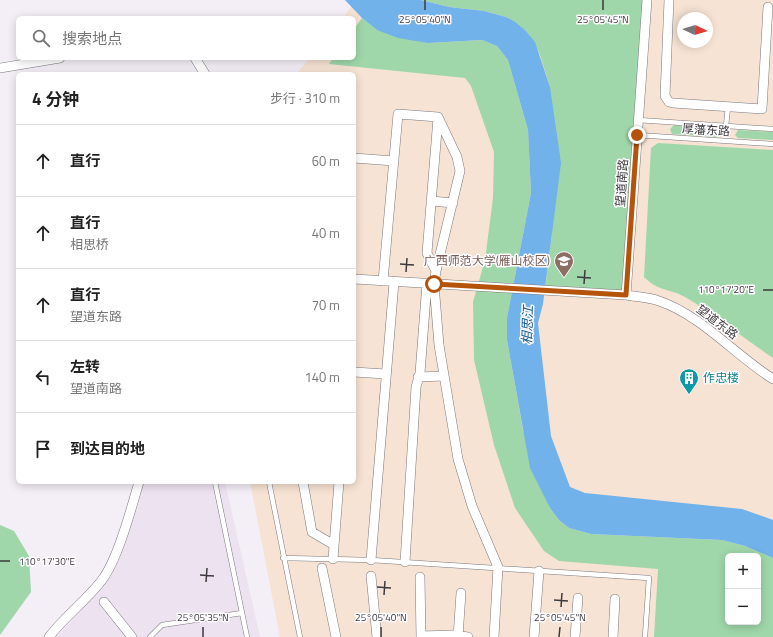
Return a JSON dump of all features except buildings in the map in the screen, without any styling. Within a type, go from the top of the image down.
[{"type":"street","name":"望道南路","points":[[626,295],[647,0]]},
{"type":"street","points":[[669,0],[666,99],[673,103],[728,107],[762,109],[768,6]]},
{"type":"street","points":[[0,68],[48,60]]},
{"type":"street","points":[[195,60],[204,72]]},
{"type":"street","points":[[383,281],[398,114],[438,117]]},
{"type":"street","points":[[436,271],[427,253],[438,117]]},
{"type":"street","points":[[404,562],[415,395],[430,284],[436,271],[460,178],[460,165],[438,117]]},
{"type":"street","points":[[356,158],[394,161]]},
{"type":"street","points":[[431,201],[453,203]]},
{"type":"street","name":"望道东路","points":[[356,279],[626,295],[658,301],[685,313],[773,379]]},
{"type":"street","points":[[371,560],[394,282]]},
{"type":"street","points":[[430,284],[458,458],[472,506],[498,567],[494,637]]},
{"type":"street","points":[[356,372],[386,374]]},
{"type":"street","points":[[418,378],[444,376]]},
{"type":"street","points":[[49,637],[58,625],[103,578],[125,526],[138,484]]},
{"type":"street","points":[[303,484],[312,532],[334,545]]},
{"type":"street","points":[[333,559],[339,484]]},
{"type":"street","points":[[322,568],[336,637]]},
{"type":"street","points":[[534,637],[539,571]]},
{"type":"street","points":[[371,576],[377,637]]},
{"type":"street","points":[[420,576],[421,637],[468,637]]},
{"type":"street","points":[[458,636],[461,593]]},
{"type":"street","points":[[575,637],[578,598]]},
{"type":"street","points":[[613,637],[615,599]]},
{"type":"street","points":[[104,602],[132,637]]},
{"type":"lane","points":[[726,126],[728,107]]},
{"type":"lane","name":"厚藩东路","points":[[638,120],[773,130]]},
{"type":"lane","name":"厚藩东路","points":[[637,135],[773,144]]},
{"type":"lane","points":[[215,484],[247,637]]},
{"type":"lane","points":[[269,484],[300,637]]},
{"type":"lane","points":[[283,558],[371,560],[498,567],[649,578],[645,637]]},
{"type":"lane","points":[[150,637],[162,625],[242,613]]},
{"type":"shaded area","name":"广西师范大学(雁山校区)","points":[[356,0],[773,0],[773,637],[280,637],[250,484],[356,484],[356,72],[298,72],[308,60],[356,60],[356,16],[344,16]]},
{"type":"shaded area","points":[[141,484],[225,484],[260,637],[57,637],[112,575]]},
{"type":"green space","points":[[421,0],[647,0],[626,295],[545,290],[552,233],[550,87],[540,55],[534,42],[525,30],[506,17],[484,11],[449,7]]},
{"type":"green space","points":[[362,18],[377,30],[428,43],[482,40],[497,46],[508,60],[528,130],[531,193],[507,318],[507,340],[523,430],[550,508],[559,520],[569,528],[591,534],[722,540],[745,546],[773,558],[773,637],[654,637],[658,569],[559,561],[544,551],[515,508],[494,445],[474,360],[473,302],[485,260],[493,198],[494,152],[471,86],[465,78],[329,64],[332,60],[356,60],[356,26]]},
{"type":"green space","points":[[674,125],[716,129],[719,130],[720,133],[717,137],[672,134],[670,129]]},
{"type":"green space","points":[[738,130],[773,132],[773,140],[738,138],[735,135]]},
{"type":"green space","points":[[658,143],[773,150],[773,358],[719,319],[685,297],[659,288],[644,277],[651,148]]},
{"type":"green space","points":[[0,525],[14,531],[29,556],[31,592],[0,635]]},
{"type":"water","name":"相思江","points":[[345,0],[421,0],[449,7],[484,11],[506,17],[515,22],[525,30],[535,42],[550,87],[561,163],[543,304],[538,323],[551,436],[570,487],[585,493],[742,509],[773,520],[773,558],[745,546],[722,540],[591,534],[569,528],[559,520],[550,508],[530,468],[507,340],[507,318],[531,193],[528,130],[508,60],[497,46],[482,40],[428,43],[398,38],[377,30],[362,18]]},
{"type":"place","name":"广西师范大学(雁山校区)","points":[[564,278]]},
{"type":"place","name":"作忠楼","points":[[689,395]]},
{"type":"route","points":[[434,284],[626,295],[637,135]]}]
